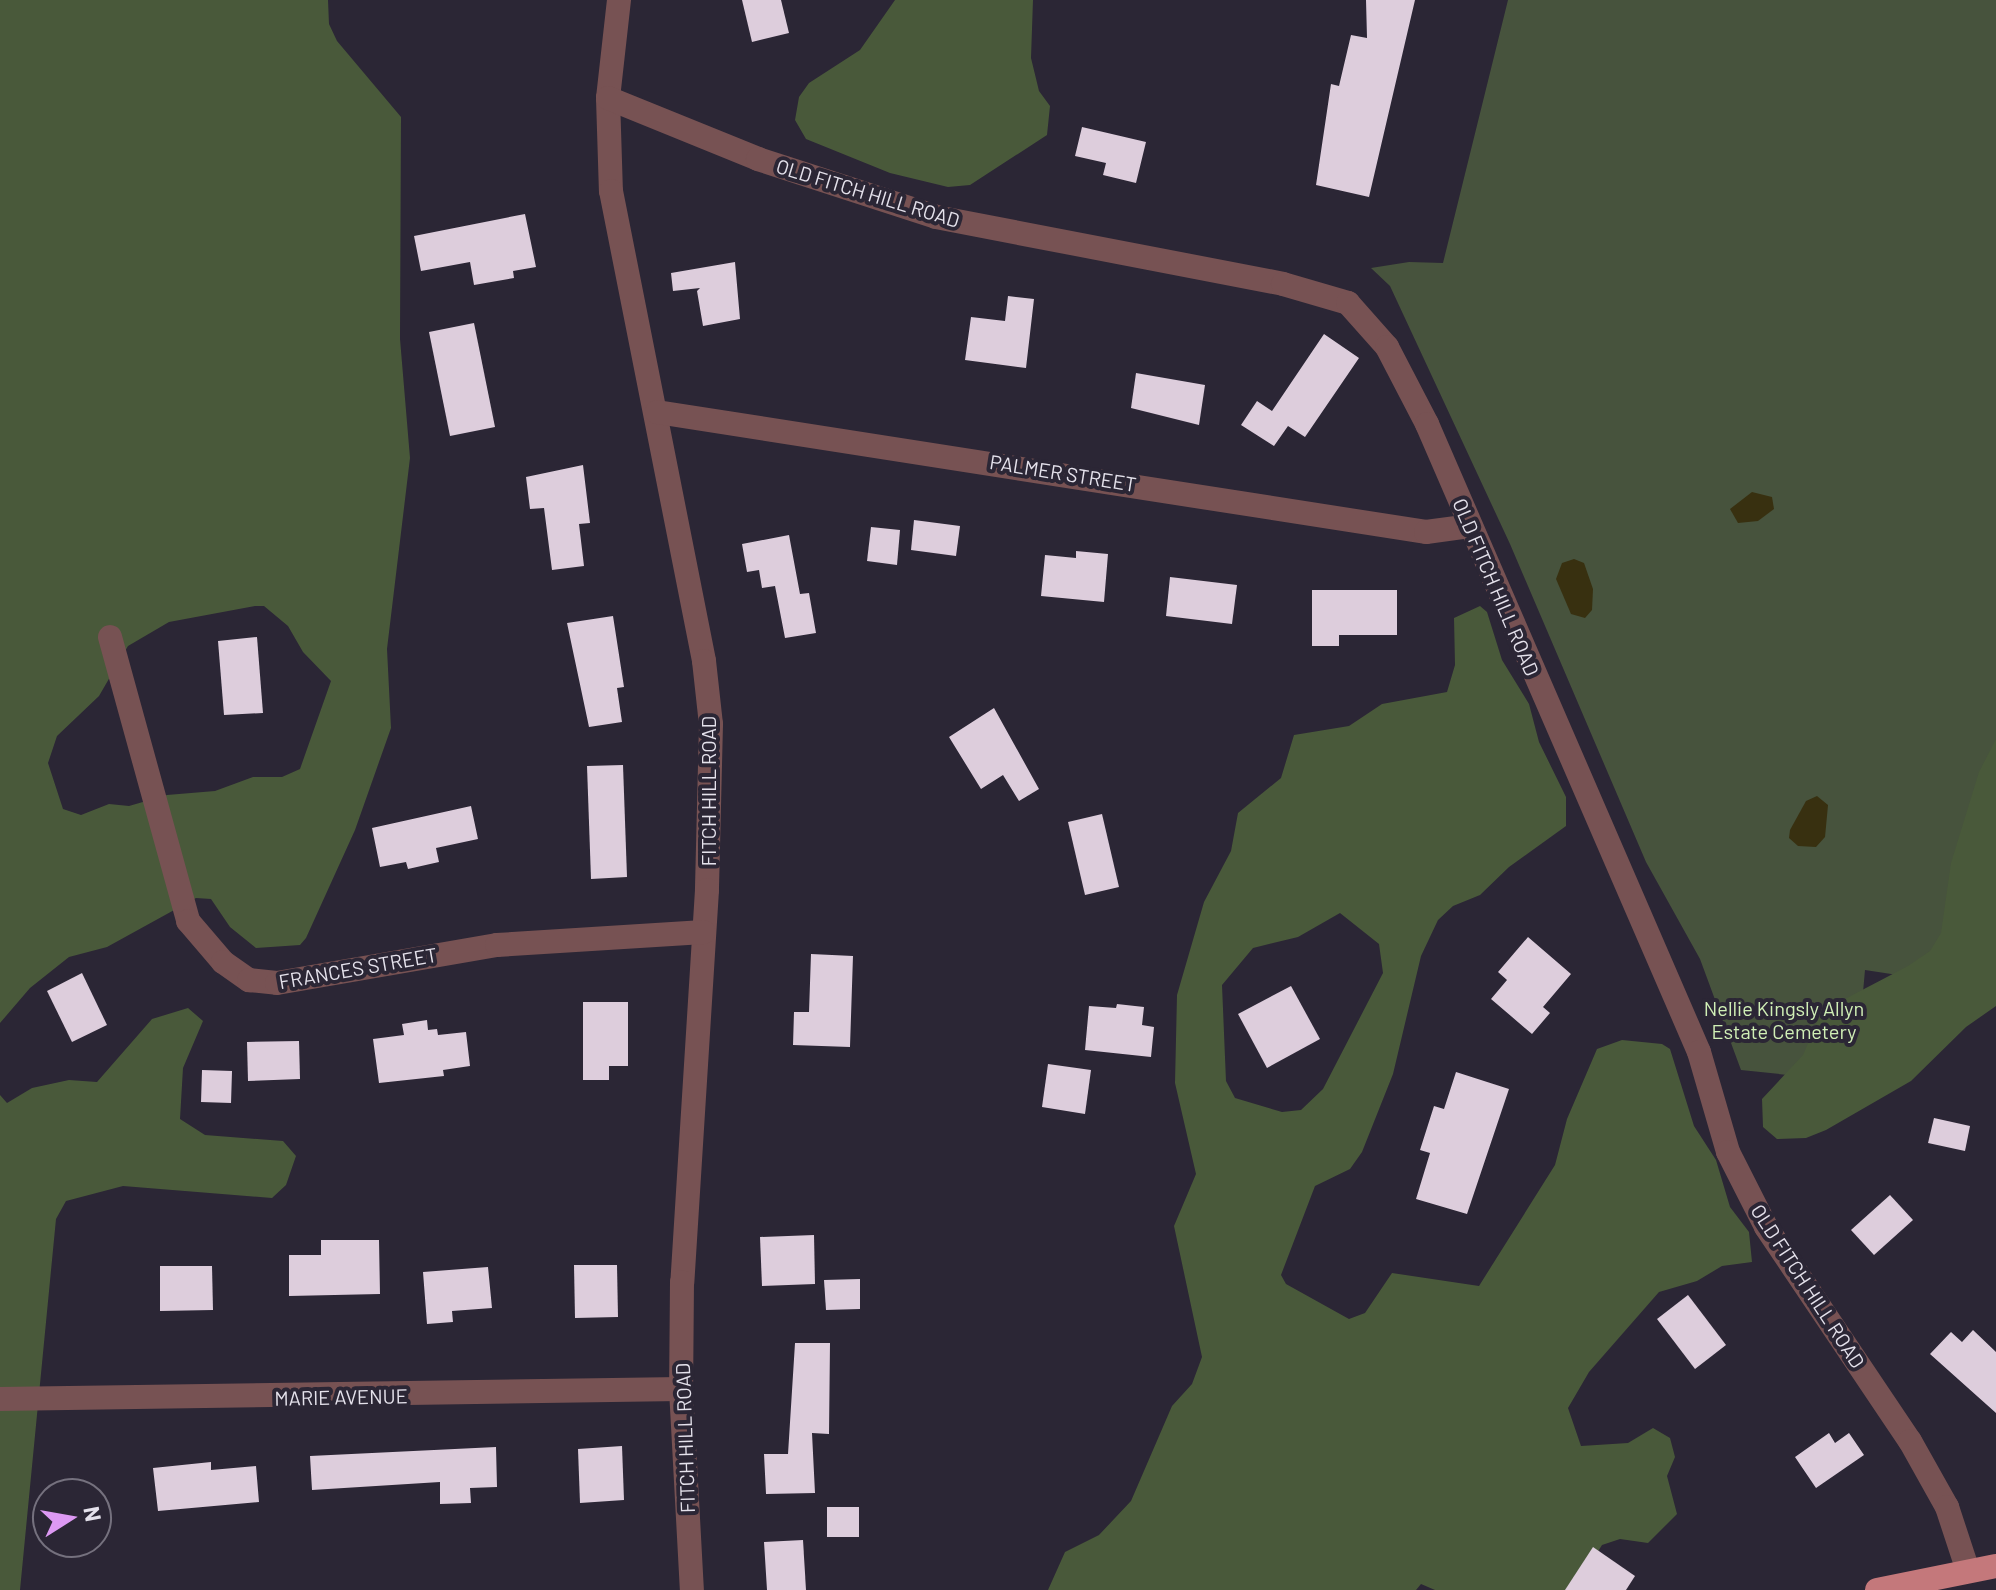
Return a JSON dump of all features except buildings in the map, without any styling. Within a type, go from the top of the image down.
[{"type":"main road","points":[[1877,1590],[1967,1568],[1996,1566]]},
{"type":"street","name":"FITCH HILL ROAD","points":[[619,0],[608,98],[611,191],[657,412],[711,724],[704,932],[682,1282],[681,1389],[692,1590]]},
{"type":"street","name":"OLD FITCH HILL ROAD","points":[[608,98],[758,159],[936,217],[1283,284],[1348,303],[1387,347],[1470,526],[1699,1052],[1728,1152],[1766,1227],[1910,1441],[1947,1507],[1967,1568]]},
{"type":"street","name":"PALMER STREET","points":[[657,412],[710,416],[1426,532],[1470,526]]},
{"type":"street","name":"FRANCES STREET","points":[[110,637],[188,921],[223,962],[249,980],[277,983],[497,945],[704,932]]},
{"type":"street","name":"MARIE AVENUE","points":[[0,1399],[681,1389]]},
{"type":"green space","points":[[0,0],[328,0],[329,24],[337,41],[401,117],[400,339],[410,458],[387,649],[391,728],[355,830],[300,945],[256,948],[230,927],[211,899],[196,898],[107,947],[69,957],[30,988],[0,1023]],"holes":[[[264,606],[288,626],[303,652],[331,681],[300,769],[282,777],[253,777],[215,791],[167,795],[129,806],[109,804],[81,815],[63,809],[48,763],[57,736],[99,696],[128,646],[169,622]]]},
{"type":"green space","points":[[895,0],[1033,0],[1031,58],[1039,91],[1050,106],[1047,135],[970,185],[948,187],[890,173],[806,139],[795,120],[799,97],[809,83],[860,50]]},
{"type":"green space","name":"Nellie Kingsly Allyn Estate Cemetery","points":[[1508,0],[1996,0],[1996,990],[1865,970],[1855,1082],[1741,1070],[1700,959],[1646,862],[1510,544],[1390,286],[1371,268],[1409,262],[1443,263]]},
{"type":"green space","points":[[1480,606],[1487,612],[1502,660],[1529,704],[1539,742],[1566,797],[1566,826],[1509,867],[1480,895],[1453,906],[1438,920],[1421,956],[1393,1074],[1362,1152],[1350,1169],[1315,1186],[1281,1275],[1286,1284],[1349,1319],[1365,1313],[1392,1273],[1479,1286],[1555,1165],[1567,1119],[1597,1049],[1622,1040],[1662,1044],[1670,1049],[1694,1126],[1716,1160],[1730,1207],[1749,1232],[1752,1262],[1722,1266],[1697,1281],[1659,1292],[1589,1372],[1568,1408],[1581,1446],[1628,1443],[1653,1428],[1670,1438],[1675,1457],[1667,1476],[1677,1514],[1648,1543],[1620,1539],[1602,1545],[1574,1590],[1435,1590],[1421,1584],[1416,1590],[1048,1590],[1065,1552],[1099,1535],[1131,1501],[1172,1406],[1192,1384],[1202,1357],[1174,1226],[1196,1174],[1175,1083],[1177,995],[1204,902],[1231,851],[1238,813],[1281,778],[1294,735],[1349,726],[1382,704],[1447,692],[1455,665],[1454,618]],"holes":[[[1340,913],[1379,944],[1383,973],[1323,1089],[1301,1110],[1282,1112],[1235,1098],[1226,1081],[1222,985],[1253,948],[1298,937]]]},
{"type":"green space","points":[[1996,739],[1996,1006],[1966,1027],[1911,1081],[1826,1130],[1806,1138],[1777,1139],[1763,1127],[1762,1099],[1803,1055],[1822,1011],[1908,966],[1930,951],[1941,933],[1951,863],[1979,772]]},
{"type":"green space","points":[[188,1008],[203,1021],[183,1068],[180,1119],[205,1135],[283,1141],[296,1156],[286,1185],[272,1198],[123,1186],[66,1201],[56,1219],[20,1590],[0,1590],[0,1095],[7,1103],[32,1088],[69,1080],[97,1082],[152,1019]]},
{"type":"sand","points":[[1752,492],[1772,497],[1774,509],[1758,521],[1738,523],[1730,509]]},
{"type":"sand","points":[[1574,559],[1584,563],[1593,589],[1592,610],[1585,618],[1571,614],[1556,579],[1562,563]]},
{"type":"sand","points":[[1817,796],[1828,805],[1825,837],[1816,847],[1798,846],[1789,838],[1790,830],[1806,801]]}]
